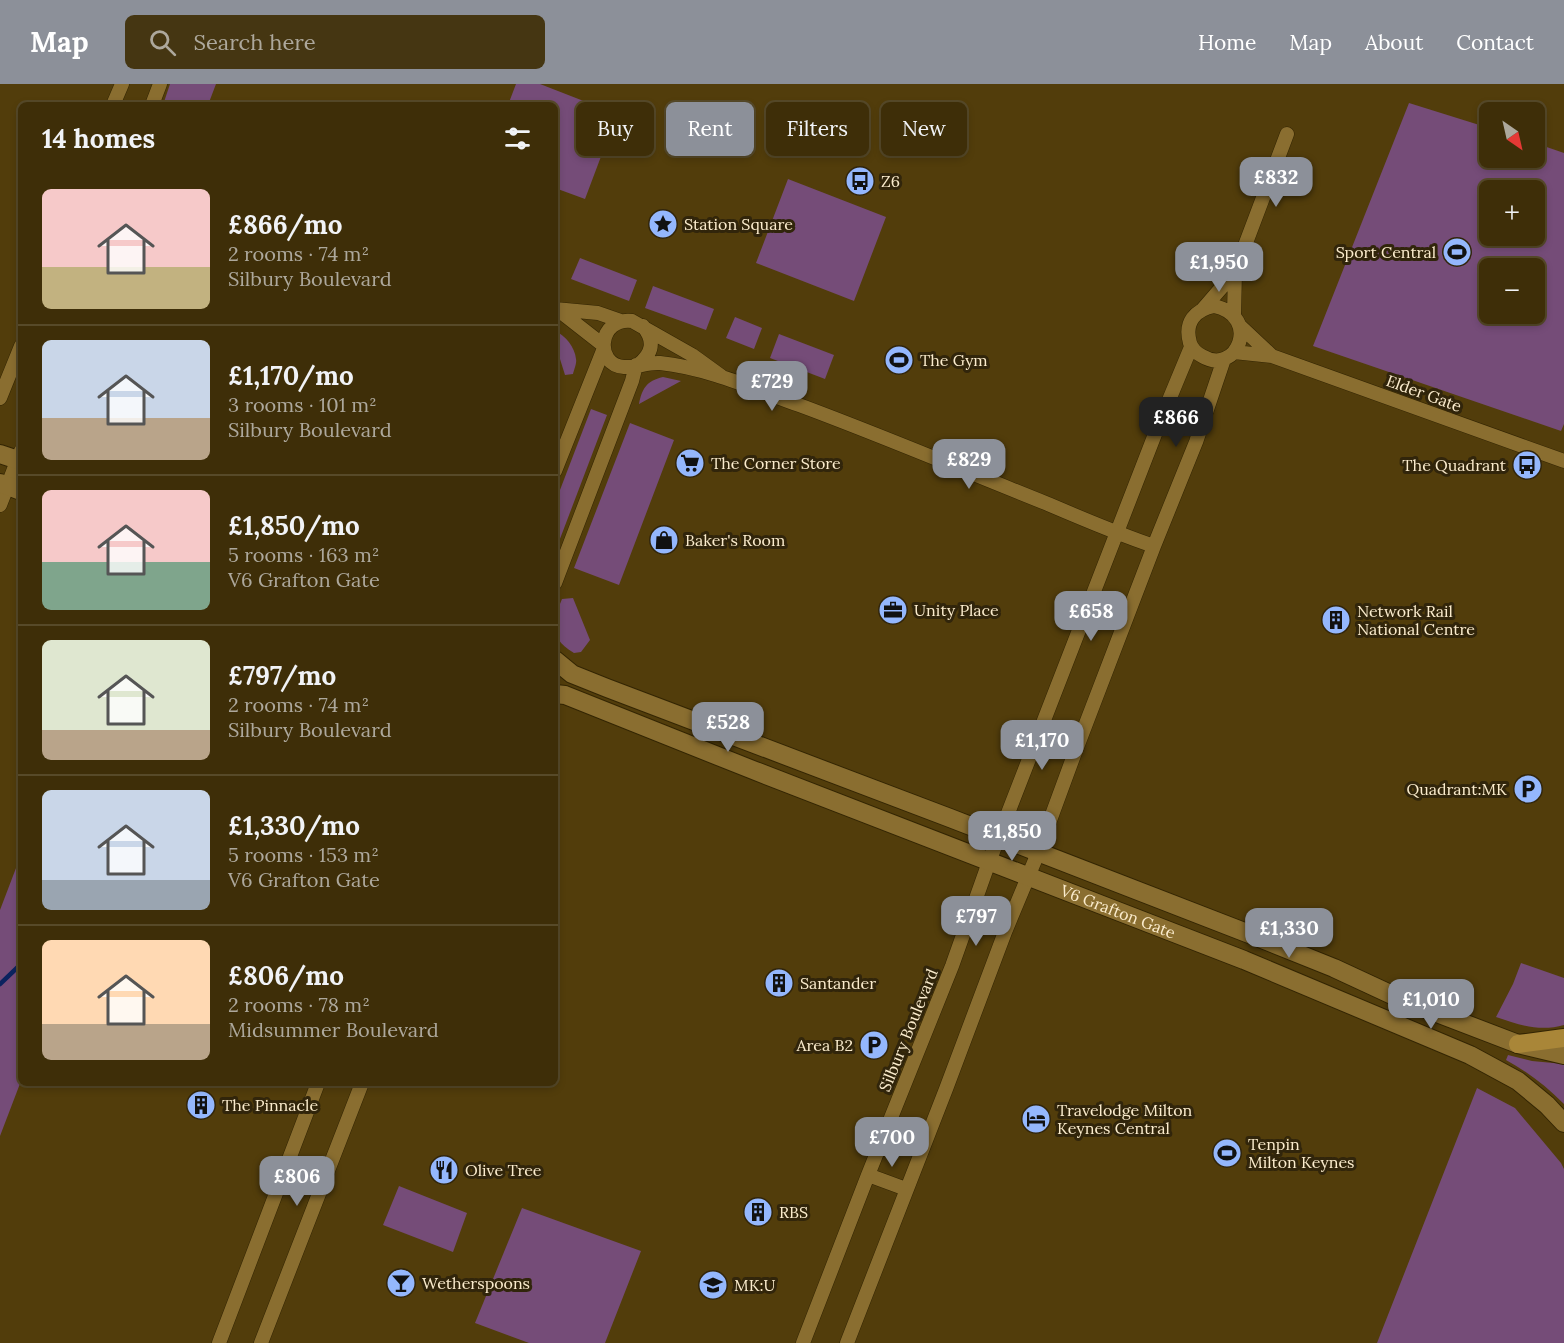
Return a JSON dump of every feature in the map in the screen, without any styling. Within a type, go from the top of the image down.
[{"type":"main road","points":[[1518,1044],[1564,1038]]},
{"type":"street","points":[[114,102],[122,84]]},
{"type":"street","points":[[153,102],[160,84]]},
{"type":"street","points":[[1229,356],[1211,360],[1200,355],[1191,347],[1188,328],[1192,318],[1203,309],[1235,272],[1287,134]]},
{"type":"street","points":[[847,1343],[1005,932],[1029,877],[1154,546],[1229,356],[1239,344],[1235,272]]},
{"type":"street","points":[[1203,309],[1214,306],[1225,309],[1237,321]]},
{"type":"street","points":[[558,309],[598,313],[621,321],[632,321],[692,355],[721,376]]},
{"type":"street","points":[[558,311],[603,347],[607,356],[615,364],[625,367],[662,363],[721,376],[833,417],[1154,546]]},
{"type":"street","points":[[558,463],[603,347],[607,331],[621,321]]},
{"type":"street","name":"Elder Gate","points":[[1237,321],[1272,356]]},
{"type":"street","points":[[558,575],[637,365],[645,359],[650,349],[650,338],[643,326]]},
{"type":"street","points":[[999,837],[1191,347]]},
{"type":"street","points":[[2,392],[18,354]]},
{"type":"street","name":"Elder Gate","points":[[1229,356],[1272,356],[1564,461]]},
{"type":"street","points":[[0,454],[18,458]]},
{"type":"street","points":[[0,506],[18,464]]},
{"type":"street","name":"V6 Grafton Gate","points":[[558,662],[572,674],[1252,935],[1403,1000],[1518,1044],[1564,1055]]},
{"type":"street","name":"V6 Grafton Gate","points":[[558,694],[565,695],[1244,960],[1470,1055],[1518,1082],[1547,1105],[1564,1123]]},
{"type":"street","name":"Silbury Boulevard","points":[[803,1343],[952,966],[999,837]]},
{"type":"street","points":[[219,1343],[317,1086]]},
{"type":"street","points":[[261,1343],[361,1086]]},
{"type":"street","points":[[868,1175],[906,1190]]},
{"type":"shaded area","points":[[170,84],[216,84],[209,102],[164,102]]},
{"type":"shaded area","points":[[516,84],[540,84],[586,102],[576,102],[576,156],[601,156],[585,199],[558,189],[558,102],[509,102]]},
{"type":"shaded area","name":"Sport Central","points":[[1409,103],[1479,125],[1479,168],[1545,168],[1545,146],[1564,153],[1564,424],[1561,431],[1313,346]]},
{"type":"shaded area","points":[[788,179],[886,217],[854,301],[756,263]]},
{"type":"shaded area","points":[[580,258],[637,280],[629,301],[571,279]]},
{"type":"shaded area","points":[[653,286],[714,309],[706,330],[645,308]]},
{"type":"shaded area","points":[[735,317],[762,328],[754,349],[726,338]]},
{"type":"shaded area","points":[[558,332],[572,346],[576,361],[573,374],[565,375],[558,353]]},
{"type":"shaded area","points":[[779,334],[834,355],[825,379],[770,358]]},
{"type":"shaded area","points":[[663,377],[681,381],[639,404],[646,386]]},
{"type":"shaded area","points":[[591,409],[607,415],[558,544],[558,495]]},
{"type":"shaded area","points":[[630,423],[674,440],[619,585],[574,568]]},
{"type":"shaded area","points":[[573,598],[590,640],[581,652],[574,653],[558,638],[558,610],[562,599]]},
{"type":"shaded area","points":[[18,863],[19,1086],[0,1136],[0,910]]},
{"type":"shaded area","points":[[1521,963],[1564,978],[1564,1025],[1538,1028],[1496,1017]]},
{"type":"shaded area","points":[[1508,1055],[1532,1061],[1564,1064],[1564,1104],[1537,1080],[1506,1060]]},
{"type":"shaded area","points":[[1477,1088],[1515,1108],[1564,1169],[1564,1343],[1377,1343]]},
{"type":"shaded area","points":[[399,1186],[467,1213],[453,1252],[383,1225]]},
{"type":"shaded area","points":[[522,1208],[641,1251],[605,1343],[529,1343],[475,1323]]},
{"type":"waterway","points":[[0,984],[18,967]]},
{"type":"place","name":"Z6","points":[[860,181]]},
{"type":"place","name":"Station Square","points":[[663,224]]},
{"type":"place","name":"Sport Central","points":[[1457,252]]},
{"type":"place","name":"The Gym","points":[[899,360]]},
{"type":"place","name":"The Corner Store","points":[[690,463]]},
{"type":"place","name":"The Quadrant","points":[[1527,465]]},
{"type":"place","name":"Baker's Room","points":[[664,540]]},
{"type":"place","name":"Unity Place","points":[[893,610]]},
{"type":"place","name":"Network Rail National Centre","points":[[1336,620]]},
{"type":"place","name":"Quadrant:MK","points":[[1528,789]]},
{"type":"place","name":"Santander","points":[[779,983]]},
{"type":"place","name":"Area B2","points":[[874,1045]]},
{"type":"place","name":"The Pinnacle","points":[[201,1105]]},
{"type":"place","name":"Travelodge Milton Keynes Central","points":[[1036,1119]]},
{"type":"place","name":"Tenpin Milton Keynes","points":[[1227,1153]]},
{"type":"place","name":"Olive Tree","points":[[444,1170]]},
{"type":"place","name":"RBS","points":[[758,1212]]},
{"type":"place","name":"Wetherspoons","points":[[401,1283]]},
{"type":"place","name":"MK:U","points":[[713,1285]]}]
